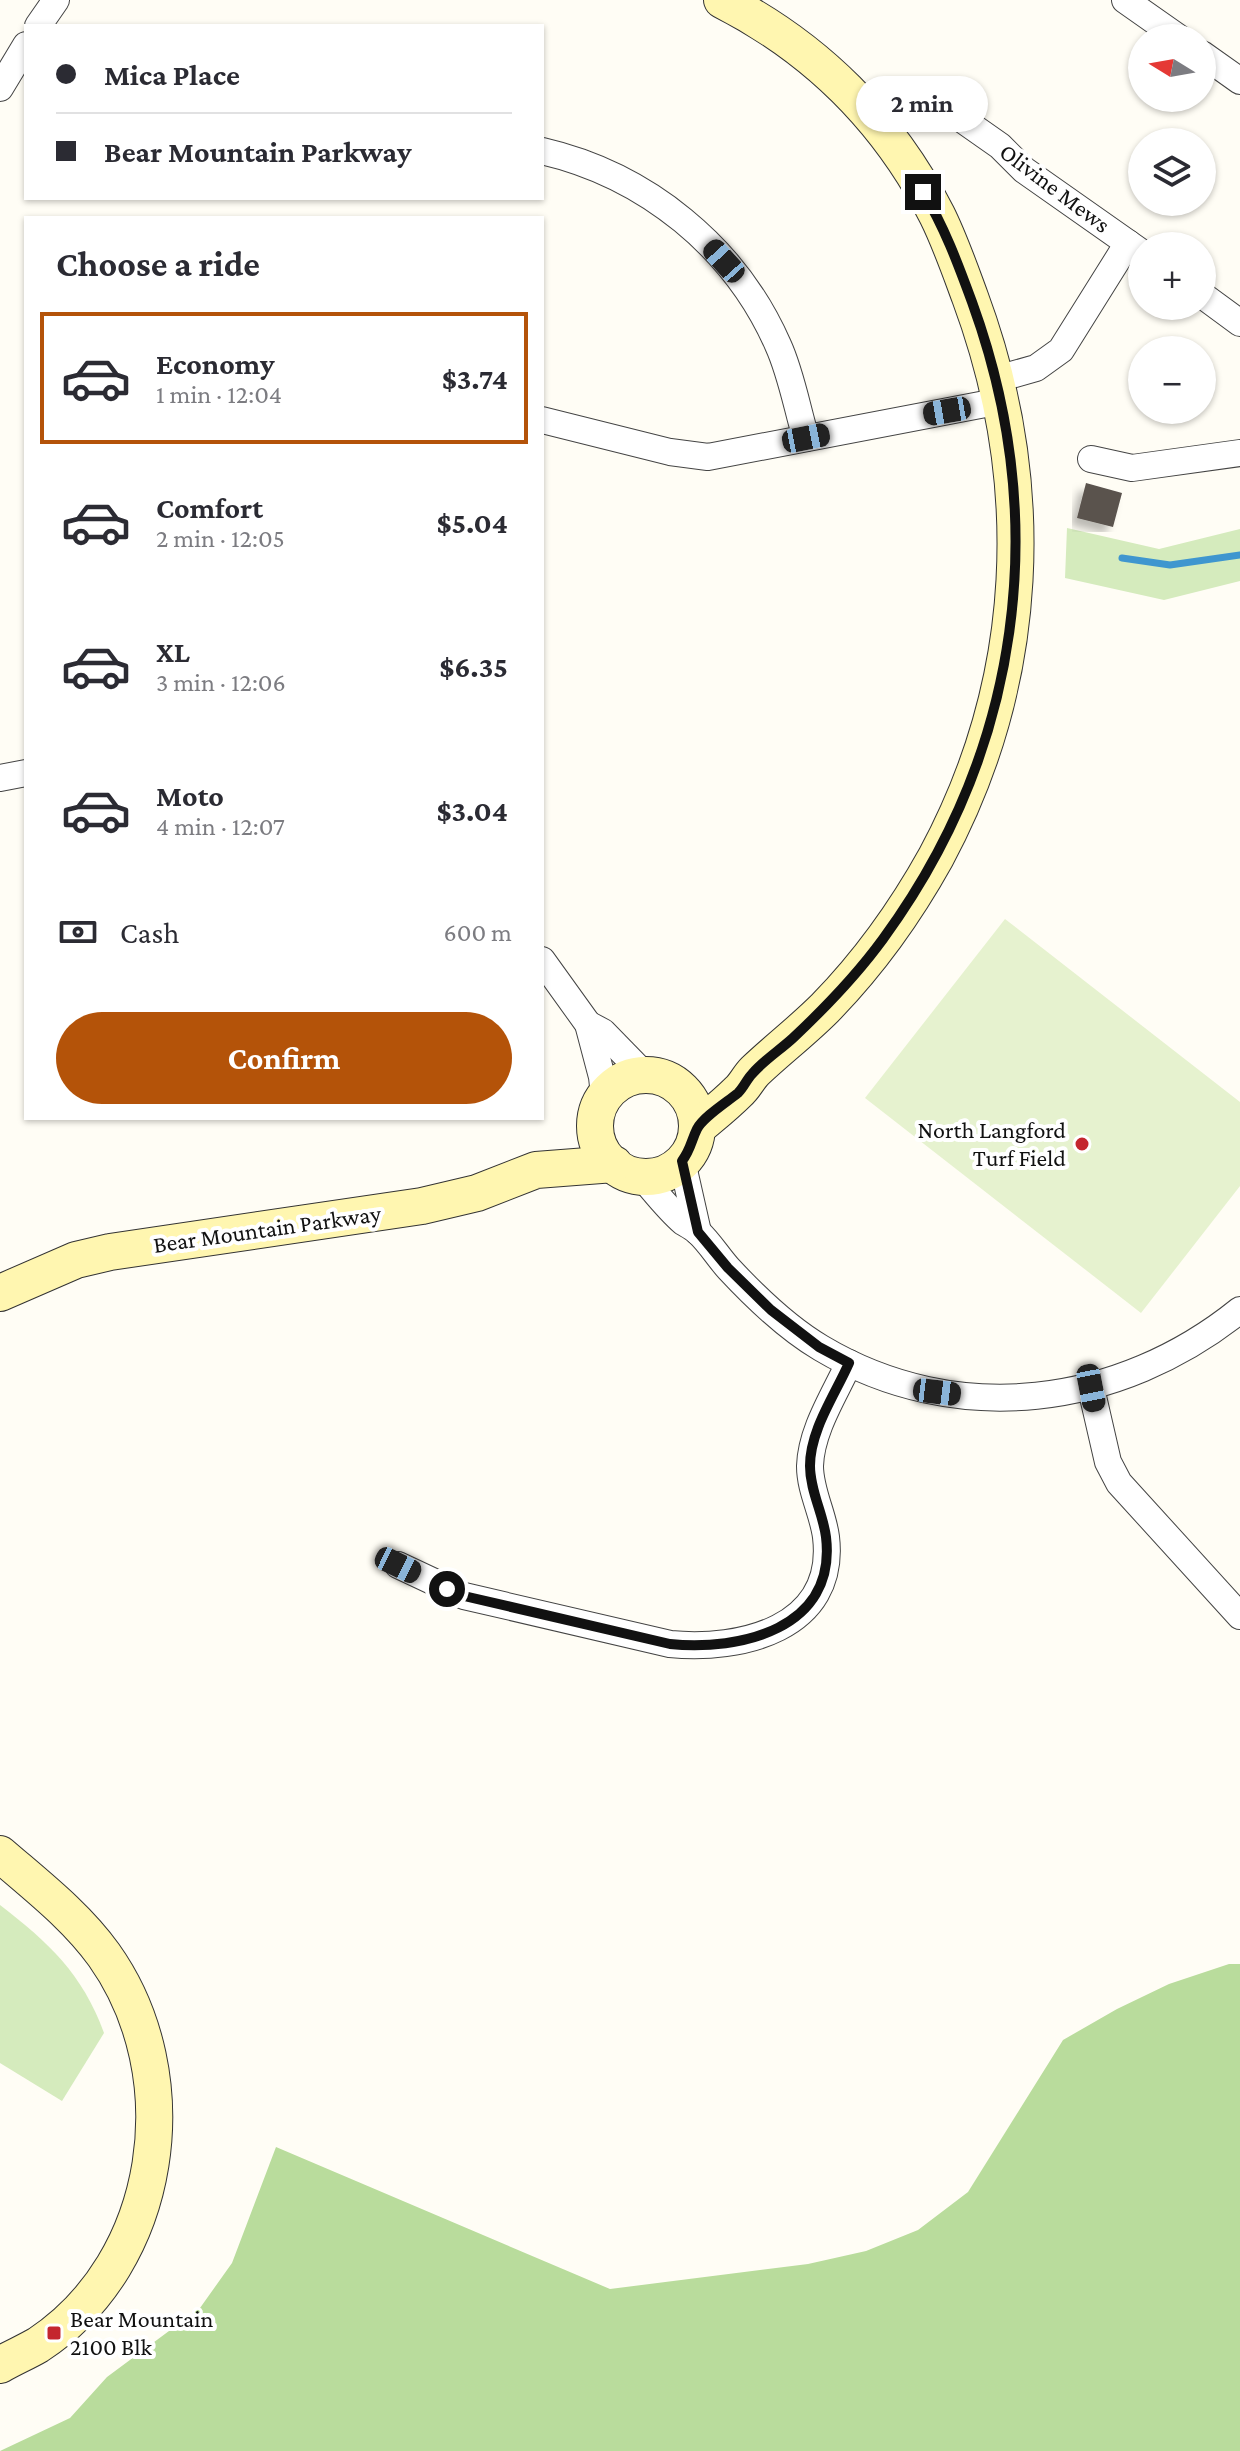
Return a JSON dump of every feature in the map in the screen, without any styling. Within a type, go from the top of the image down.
[{"type":"street","points":[[39,24],[56,0]]},
{"type":"street","points":[[628,1170],[663,1174],[682,1161],[690,1151],[697,1128],[741,1090],[751,1074],[824,1009],[883,938],[936,856],[976,769],[1003,675],[1017,569],[1012,467],[999,390],[983,331],[937,215],[875,122],[837,78],[798,46],[722,0]]},
{"type":"street","points":[[1125,0],[1159,24]]},
{"type":"street","points":[[0,88],[24,48]]},
{"type":"street","points":[[1216,64],[1240,81]]},
{"type":"street","name":"Olivine Mews","points":[[943,106],[1000,146],[1024,170],[1128,243]]},
{"type":"street","points":[[544,152],[602,170],[635,186],[699,233],[759,307],[779,347],[806,438]]},
{"type":"street","name":"Olivine Mews","points":[[544,420],[670,452],[708,457],[806,438],[999,390],[1061,350],[1128,258]]},
{"type":"street","points":[[1216,305],[1240,323]]},
{"type":"street","points":[[1091,459],[1132,468],[1240,453]]},
{"type":"street","points":[[0,778],[24,773]]},
{"type":"street","points":[[544,963],[588,1024],[602,1077],[597,1140],[603,1154],[628,1170],[683,1222],[698,1232],[754,1295],[819,1347],[849,1363],[937,1392],[970,1396],[1035,1396],[1091,1388],[1158,1364],[1189,1348],[1240,1310]]},
{"type":"street","points":[[588,1024],[603,1032],[643,1073],[680,1087],[689,1099],[697,1128]]},
{"type":"street","points":[[599,1108],[629,1078],[643,1073]]},
{"type":"street","points":[[680,1087],[751,1074]]},
{"type":"street","name":"Bear Mountain Parkway","points":[[536,1170],[599,1108]]},
{"type":"street","points":[[682,1161],[698,1232]]},
{"type":"street","name":"Bear Mountain Parkway","points":[[0,1293],[76,1260],[110,1252],[422,1206],[477,1193],[536,1170],[628,1170]]},
{"type":"street","points":[[398,1565],[464,1596],[670,1644],[723,1644],[774,1631],[798,1616],[817,1593],[825,1566],[826,1537],[812,1488],[811,1455],[819,1427],[849,1363]]},
{"type":"street","points":[[1091,1388],[1108,1462],[1119,1483],[1240,1616]]},
{"type":"street","points":[[0,1854],[78,1922],[106,1957],[127,1995],[144,2041],[153,2084],[155,2126],[154,2157],[147,2189],[135,2224],[115,2263],[91,2296],[68,2320],[38,2344],[0,2365]]},
{"type":"green space","points":[[1067,528],[1159,549],[1240,529],[1240,581],[1164,600],[1065,578]]},
{"type":"green space","name":"North Langford Turf Field","points":[[1005,919],[1240,1102],[1240,1186],[1141,1313],[865,1098]]},
{"type":"green space","points":[[0,1905],[49,1946],[62,1961],[85,1993],[104,2033],[62,2101],[0,2063]]},
{"type":"green space","points":[[1229,1964],[1240,1964],[1240,2451],[0,2451],[70,2418],[107,2377],[200,2308],[232,2263],[276,2147],[610,2289],[808,2264],[866,2251],[918,2230],[968,2192],[1063,2040],[1169,1984]]},
{"type":"building","points":[[1086,483],[1122,493],[1113,527],[1077,518]]},
{"type":"waterway","points":[[1122,558],[1170,565],[1240,555]]},
{"type":"place","name":"North Langford Turf Field","points":[[1082,1144]]},
{"type":"place","name":"Bear Mountain 2100 Blk","points":[[54,2333]]},
{"type":"route","points":[[447,1589],[464,1596],[670,1644],[697,1646],[748,1640],[774,1631],[798,1616],[817,1593],[825,1566],[826,1537],[812,1488],[812,1446],[849,1363],[819,1347],[771,1310],[728,1268],[698,1232],[682,1161],[690,1151],[697,1128],[741,1090],[751,1074],[824,1009],[901,914],[936,856],[963,802],[988,734],[1003,675],[1017,569],[1015,505],[1006,423],[983,331],[937,215],[923,192]]}]
